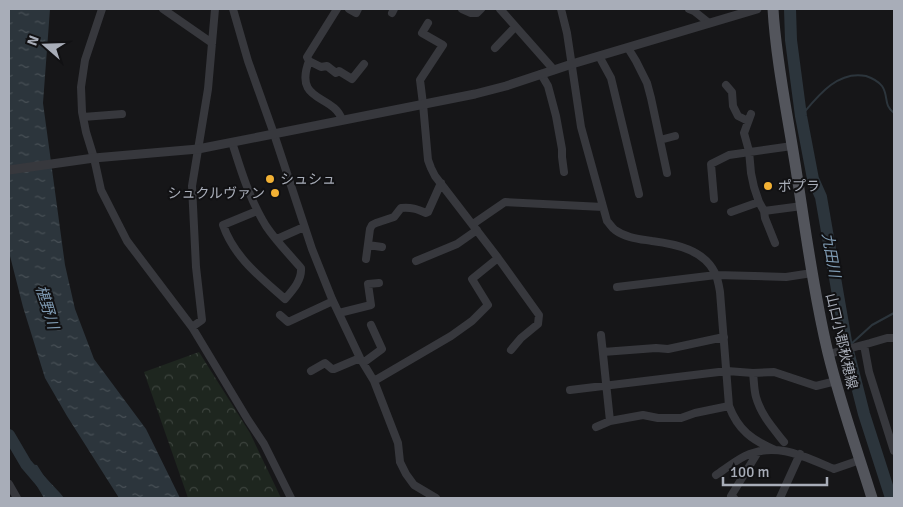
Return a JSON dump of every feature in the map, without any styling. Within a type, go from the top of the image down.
[{"type":"main road","name":"山口小郡秋穂線","points":[[773,9],[781,78],[812,273],[832,353],[839,396],[872,498]]},
{"type":"street","points":[[102,9],[85,60],[81,87],[83,117],[91,159],[101,190],[126,241],[192,327],[264,444],[291,498]]},
{"type":"street","points":[[163,9],[212,43]]},
{"type":"street","points":[[192,327],[202,320],[196,267],[192,186],[208,89],[215,9]]},
{"type":"street","points":[[233,9],[248,61],[304,227],[333,301],[374,382],[398,443],[400,462],[406,474],[414,485],[436,498]]},
{"type":"street","points":[[337,9],[307,57],[309,62],[304,80],[318,99],[340,113],[342,120]]},
{"type":"street","points":[[349,9],[356,13],[358,9]]},
{"type":"street","points":[[462,9],[470,13],[477,13],[480,9]]},
{"type":"street","points":[[500,9],[554,70]]},
{"type":"street","points":[[561,9],[567,33],[581,127],[608,221],[615,230],[626,236],[685,248],[704,258],[716,275],[720,292],[729,406],[732,414],[745,432],[759,443],[775,450],[800,454],[834,469],[860,460]]},
{"type":"street","points":[[689,9],[709,22]]},
{"type":"street","points":[[9,170],[91,159],[198,149],[498,88],[709,22],[757,9]]},
{"type":"street","points":[[428,23],[420,36],[443,45],[420,80],[428,160],[431,168],[539,315],[538,324],[521,338],[511,350]]},
{"type":"street","points":[[495,48],[515,27]]},
{"type":"street","points":[[628,48],[641,68],[652,98],[667,173]]},
{"type":"street","points":[[599,56],[611,78],[639,194]]},
{"type":"street","points":[[309,62],[321,67],[327,66],[336,73],[339,72],[355,82],[364,64]]},
{"type":"street","points":[[541,74],[548,86],[556,116],[564,172]]},
{"type":"street","points":[[726,85],[732,92],[733,106],[738,116],[750,117],[744,133],[749,151],[751,173],[759,202],[775,243]]},
{"type":"street","points":[[83,117],[122,114]]},
{"type":"street","points":[[660,140],[675,136]]},
{"type":"street","points":[[232,142],[257,211],[267,228],[301,268],[302,274],[294,289],[284,299],[242,260],[226,234],[223,225],[257,211]]},
{"type":"street","points":[[714,198],[711,164],[729,155],[792,146]]},
{"type":"street","points":[[366,259],[372,225],[394,217],[401,208],[415,208],[426,213],[428,212],[441,183]]},
{"type":"street","points":[[416,260],[450,248],[470,236],[475,227],[505,202],[603,207]]},
{"type":"street","points":[[731,212],[759,202]]},
{"type":"street","points":[[764,211],[802,206]]},
{"type":"street","points":[[277,240],[304,227]]},
{"type":"street","points":[[368,245],[382,247]]},
{"type":"street","points":[[374,382],[451,336],[488,305],[472,279],[498,258]]},
{"type":"street","points":[[618,287],[716,275],[786,277],[812,273]]},
{"type":"street","points":[[339,313],[374,305],[368,284],[379,283]]},
{"type":"street","points":[[280,315],[288,322],[333,301]]},
{"type":"street","points":[[311,371],[325,363],[334,369],[362,360],[385,348],[371,325]]},
{"type":"street","points":[[601,335],[610,421]]},
{"type":"street","points":[[603,352],[656,348],[668,349],[724,337]]},
{"type":"street","points":[[832,353],[887,338],[894,338]]},
{"type":"street","points":[[861,346],[894,451]]},
{"type":"street","points":[[570,390],[727,371],[774,372],[816,386],[836,381]]},
{"type":"street","points":[[753,373],[759,408],[784,442]]},
{"type":"street","points":[[596,427],[610,421],[644,415],[658,418],[681,418],[729,406]]},
{"type":"street","points":[[716,475],[745,456],[775,450]]},
{"type":"street","points":[[734,498],[731,496],[758,452]]},
{"type":"street","points":[[780,498],[800,454]]},
{"type":"street","points":[[9,484],[17,498]]},
{"type":"green space","points":[[199,352],[250,433],[281,498],[188,498],[144,372]]},
{"type":"water","name":"椹野川","points":[[9,9],[50,9],[43,103],[65,265],[75,309],[94,359],[146,429],[180,498],[119,498],[45,378],[23,307],[9,252]]},
{"type":"water","points":[[26,464],[37,465],[44,476],[64,498],[44,498],[28,471]]},
{"type":"waterway","name":"九田川","points":[[790,9],[791,40],[801,116],[813,179],[821,197],[847,347],[864,414],[891,498]]},
{"type":"waterway","points":[[801,116],[821,93],[837,81],[856,75],[866,76],[880,84],[884,90],[888,107],[894,113]]},
{"type":"waterway","points":[[850,345],[872,325],[894,313]]},
{"type":"waterway","points":[[9,435],[26,464],[55,498]]},
{"type":"place","name":"シュシュ","points":[[270,179]]},
{"type":"place","name":"ポプラ","points":[[768,186]]},
{"type":"place","name":"シュクルヴァン","points":[[275,193]]}]
